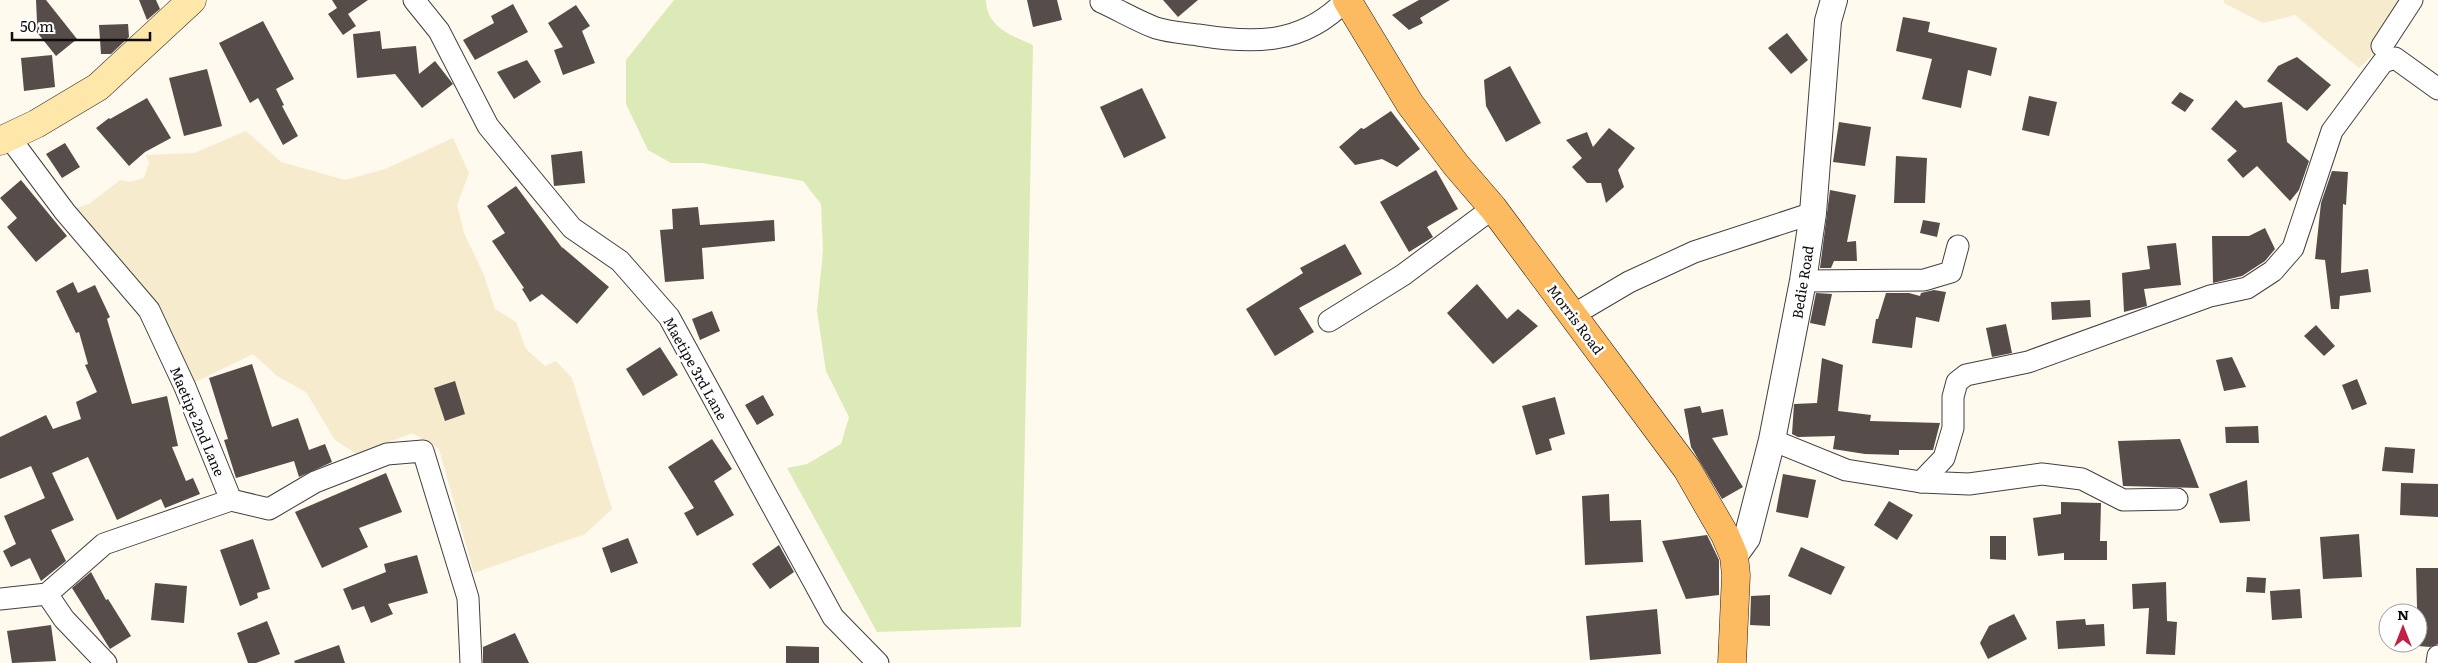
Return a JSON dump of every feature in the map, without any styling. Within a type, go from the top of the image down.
[{"type":"main road","name":"Morris Road","points":[[1346,0],[1410,104],[1456,166],[1493,208],[1687,469],[1725,535],[1734,556],[1736,582],[1732,663]]},
{"type":"main road","points":[[4,139],[36,124],[98,87],[179,5]]},
{"type":"street","name":"Maetipe 3rd Lane","points":[[414,0],[439,31],[488,126],[572,228],[620,261],[669,317],[833,617],[878,663]]},
{"type":"street","points":[[1101,2],[1156,28],[1229,40],[1265,41],[1300,32],[1336,10],[1346,0]]},
{"type":"street","name":"Bedie Road","points":[[1734,556],[1747,538],[1772,440],[1803,280],[1813,213],[1828,20],[1834,0]]},
{"type":"street","points":[[2382,46],[2412,0]]},
{"type":"street","points":[[1921,482],[1944,458],[1953,428],[1953,397],[1957,382],[1966,375],[2028,362],[2210,296],[2246,288],[2273,271],[2293,248],[2332,131],[2383,62],[2395,58],[2438,89]]},
{"type":"street","name":"Maetipe 2nd Lane","points":[[4,139],[149,310],[185,387],[231,500]]},
{"type":"street","points":[[1329,320],[1403,275],[1493,208]]},
{"type":"street","points":[[1573,315],[1629,282],[1686,255],[1813,213]]},
{"type":"street","points":[[1803,280],[1924,280],[1951,272],[1958,246]]},
{"type":"street","points":[[1772,440],[1846,470],[1921,482],[1969,484],[2042,474],[2082,479],[2124,500],[2177,499]]},
{"type":"street","points":[[0,600],[47,594],[104,544],[231,500],[269,509],[315,482],[387,454],[423,451],[468,598],[471,663]]},
{"type":"street","points":[[47,594],[64,619],[106,663]]},
{"type":"street","points":[[2437,663],[2438,656]]},
{"type":"shaded area","points":[[2224,0],[2412,0],[2382,46],[2359,68],[2295,15],[2263,23],[2224,3]]},
{"type":"shaded area","points":[[246,131],[281,162],[345,180],[385,169],[453,138],[469,173],[457,205],[464,233],[484,275],[495,309],[516,322],[526,349],[545,366],[556,361],[572,378],[612,509],[585,534],[474,573],[439,449],[412,433],[358,455],[335,440],[306,392],[277,376],[253,354],[185,387],[149,310],[65,212],[89,204],[120,180],[129,182],[144,178],[149,163],[146,155],[194,153]]},
{"type":"green space","points":[[674,0],[986,0],[990,17],[995,24],[1009,34],[1033,45],[1021,627],[877,632],[787,468],[807,464],[841,444],[849,417],[826,371],[817,311],[823,251],[821,204],[803,181],[703,163],[671,163],[648,150],[626,104],[626,60]]},
{"type":"building","points":[[36,0],[46,0],[77,39],[56,56],[32,26],[37,22]]},
{"type":"building","points":[[139,0],[156,0],[160,9],[147,20]]},
{"type":"building","points":[[332,0],[368,0],[348,14],[356,26],[343,35],[328,14],[337,8]]},
{"type":"building","points":[[1027,0],[1057,0],[1062,20],[1033,27]]},
{"type":"building","points":[[1163,0],[1198,0],[1178,17]]},
{"type":"building","points":[[1419,0],[1450,0],[1420,18],[1423,23],[1409,30],[1392,15]]},
{"type":"building","points":[[513,4],[528,32],[475,60],[463,40],[494,23],[491,16]]},
{"type":"building","points":[[576,5],[590,26],[582,31],[595,63],[563,75],[554,50],[563,47],[548,23]]},
{"type":"building","points":[[1903,17],[1930,22],[1928,32],[1997,48],[1991,76],[1968,70],[1961,108],[1922,99],[1932,59],[1896,51]]},
{"type":"building","points":[[263,21],[294,79],[276,89],[284,105],[282,106],[298,136],[283,145],[258,98],[250,103],[219,43]]},
{"type":"building","points":[[128,24],[129,37],[111,54],[101,54],[99,25]]},
{"type":"building","points":[[380,31],[382,49],[416,46],[419,74],[435,61],[453,84],[422,108],[395,74],[357,78],[353,34]]},
{"type":"building","points":[[1787,33],[1808,60],[1791,74],[1768,48]]},
{"type":"building","points":[[52,55],[55,87],[24,91],[21,58]]},
{"type":"building","points":[[2297,57],[2331,85],[2307,111],[2267,81],[2278,66]]},
{"type":"building","points":[[527,60],[541,82],[514,99],[497,72]]},
{"type":"building","points":[[1510,66],[1541,123],[1506,142],[1486,106],[1484,80]]},
{"type":"building","points":[[207,69],[222,126],[184,136],[169,78]]},
{"type":"building","points":[[1142,88],[1166,138],[1124,158],[1100,107]]},
{"type":"building","points":[[2180,92],[2194,100],[2185,112],[2171,103]]},
{"type":"building","points":[[2029,96],[2057,102],[2049,136],[2022,130]]},
{"type":"building","points":[[147,98],[171,138],[145,152],[129,166],[96,128],[109,118]]},
{"type":"building","points":[[2236,100],[2244,108],[2282,102],[2287,142],[2309,161],[2299,190],[2290,201],[2257,166],[2243,178],[2227,160],[2237,151],[2211,129]]},
{"type":"building","points":[[1391,111],[1420,149],[1397,167],[1382,159],[1355,165],[1339,147],[1361,128],[1364,129]]},
{"type":"building","points":[[1839,122],[1871,127],[1865,166],[1833,162]]},
{"type":"building","points":[[1609,128],[1635,148],[1618,170],[1624,187],[1606,203],[1601,183],[1587,183],[1572,167],[1582,158],[1566,140],[1587,132],[1593,147]]},
{"type":"building","points":[[65,143],[80,167],[62,178],[46,154]]},
{"type":"building","points":[[582,151],[585,183],[554,186],[551,155]]},
{"type":"building","points":[[1896,156],[1927,158],[1925,203],[1894,203]]},
{"type":"building","points":[[1436,170],[1458,209],[1427,227],[1433,237],[1409,252],[1380,202]]},
{"type":"building","points":[[2332,171],[2348,172],[2346,205],[2343,204],[2341,273],[2368,269],[2371,292],[2340,296],[2339,309],[2331,309],[2325,260],[2315,259],[2321,203]]},
{"type":"building","points":[[21,180],[67,236],[36,262],[7,227],[17,218],[0,198]]},
{"type":"building","points":[[516,186],[563,249],[562,247],[609,287],[577,324],[542,294],[530,302],[522,289],[524,288],[492,241],[505,233],[487,206]]},
{"type":"building","points":[[1830,190],[1856,195],[1847,242],[1856,241],[1857,261],[1834,261],[1831,268],[1820,268]]},
{"type":"building","points":[[698,207],[700,225],[774,220],[775,241],[702,248],[704,279],[665,282],[660,230],[673,229],[672,209]]},
{"type":"building","points":[[1923,220],[1940,223],[1937,237],[1920,233]]},
{"type":"building","points":[[2265,228],[2275,249],[2265,261],[2242,276],[2213,283],[2212,236],[2249,236]]},
{"type":"building","points":[[2176,243],[2181,285],[2144,289],[2147,306],[2124,312],[2122,273],[2150,269],[2147,246]]},
{"type":"building","points":[[1345,244],[1362,274],[1299,308],[1314,332],[1275,356],[1246,309],[1303,273],[1300,268]]},
{"type":"building","points":[[73,282],[78,293],[95,285],[110,317],[107,319],[132,404],[167,396],[178,446],[172,447],[186,481],[193,478],[200,494],[165,508],[161,499],[117,520],[88,457],[52,473],[74,520],[51,530],[66,561],[41,581],[30,558],[11,567],[3,551],[16,544],[4,516],[45,498],[31,466],[0,479],[0,437],[46,415],[53,429],[81,419],[76,402],[97,392],[85,365],[88,364],[79,332],[76,333],[56,291]]},
{"type":"building","points":[[1477,284],[1507,319],[1518,309],[1538,326],[1493,364],[1447,313]]},
{"type":"building","points":[[1934,290],[1946,292],[1939,322],[1916,317],[1912,348],[1872,343],[1876,319],[1878,319],[1886,293],[1909,293],[1920,296],[1921,293]]},
{"type":"building","points":[[1816,293],[1832,294],[1825,326],[1810,323]]},
{"type":"building","points":[[2090,300],[2091,317],[2052,320],[2051,302]]},
{"type":"building","points":[[712,311],[720,331],[700,340],[692,319]]},
{"type":"building","points":[[2006,324],[2012,353],[1992,357],[1986,328]]},
{"type":"building","points":[[2316,325],[2335,346],[2324,356],[2304,336]]},
{"type":"building","points":[[660,347],[678,375],[643,396],[626,369]]},
{"type":"building","points":[[2232,357],[2246,387],[2224,391],[2216,360]]},
{"type":"building","points":[[1822,358],[1843,365],[1838,411],[1871,415],[1870,421],[1940,423],[1933,450],[1899,450],[1899,455],[1865,454],[1833,449],[1835,436],[1798,437],[1792,434],[1794,404],[1817,403]]},
{"type":"building","points":[[252,364],[272,427],[298,418],[309,450],[325,444],[332,462],[299,477],[294,461],[236,478],[224,440],[228,439],[209,378]]},
{"type":"building","points":[[2357,379],[2367,404],[2352,410],[2342,385]]},
{"type":"building","points":[[455,381],[465,414],[445,421],[434,388]]},
{"type":"building","points":[[763,395],[774,415],[757,425],[745,405]]},
{"type":"building","points":[[1555,397],[1565,434],[1549,439],[1552,450],[1536,455],[1522,406]]},
{"type":"building","points":[[1700,406],[1702,413],[1723,409],[1728,435],[1712,438],[1743,487],[1722,499],[1691,447],[1684,409]]},
{"type":"building","points":[[2258,426],[2259,443],[2226,443],[2225,427]]},
{"type":"building","points":[[712,439],[732,469],[714,481],[734,515],[697,536],[684,513],[694,508],[668,467]]},
{"type":"building","points":[[2180,439],[2199,488],[2123,486],[2118,441]]},
{"type":"building","points":[[2385,447],[2415,449],[2413,473],[2382,471]]},
{"type":"building","points":[[386,473],[402,512],[359,528],[368,547],[322,568],[295,512]]},
{"type":"building","points":[[1783,474],[1816,480],[1808,518],[1776,512]]},
{"type":"building","points":[[2247,480],[2250,521],[2220,523],[2209,494]]},
{"type":"building","points":[[2401,483],[2438,484],[2438,517],[2400,515]]},
{"type":"building","points":[[1609,494],[1610,521],[1641,520],[1643,562],[1585,565],[1582,496]]},
{"type":"building","points":[[1889,501],[1913,515],[1897,540],[1874,525]]},
{"type":"building","points":[[2061,502],[2101,503],[2100,541],[2107,541],[2107,560],[2064,560],[2064,553],[2038,556],[2033,518],[2061,514]]},
{"type":"building","points":[[2359,534],[2362,577],[2323,579],[2320,537]]},
{"type":"building","points":[[1707,535],[1719,560],[1719,595],[1686,599],[1662,541]]},
{"type":"building","points":[[1990,536],[2006,536],[2006,560],[1990,559]]},
{"type":"building","points":[[628,538],[638,563],[611,573],[602,548]]},
{"type":"building","points":[[253,539],[270,589],[257,593],[258,598],[240,606],[220,550]]},
{"type":"building","points":[[779,545],[794,572],[770,589],[752,564]]},
{"type":"building","points":[[1801,547],[1845,567],[1831,595],[1788,576]]},
{"type":"building","points":[[417,555],[428,593],[388,604],[393,614],[371,623],[364,606],[352,610],[343,589],[386,572],[384,564]]},
{"type":"building","points":[[2416,568],[2438,568],[2438,644],[2428,647],[2428,603],[2417,603]]},
{"type":"building","points":[[91,572],[106,600],[108,599],[131,636],[110,649],[72,588]]},
{"type":"building","points":[[2247,577],[2266,578],[2265,593],[2246,592]]},
{"type":"building","points":[[2166,582],[2167,621],[2177,622],[2175,655],[2146,654],[2149,608],[2133,609],[2132,584]]},
{"type":"building","points":[[155,583],[187,586],[184,623],[151,620]]},
{"type":"building","points":[[2300,589],[2302,618],[2272,620],[2270,591]]},
{"type":"building","points":[[1770,595],[1770,626],[1750,625],[1751,596]]},
{"type":"building","points":[[1657,609],[1661,654],[1590,660],[1586,616]]},
{"type":"building","points":[[2014,614],[2027,639],[1988,659],[1980,643],[1989,626]]},
{"type":"building","points":[[2085,619],[2086,625],[2104,624],[2105,646],[2058,649],[2056,621]]},
{"type":"building","points":[[267,621],[280,654],[256,663],[248,663],[237,633]]},
{"type":"building","points":[[51,625],[56,661],[12,663],[7,631]]},
{"type":"building","points":[[515,633],[529,663],[483,663],[483,647]]},
{"type":"building","points":[[339,645],[345,663],[295,663],[294,661]]},
{"type":"building","points":[[786,646],[819,647],[819,663],[786,663]]}]
